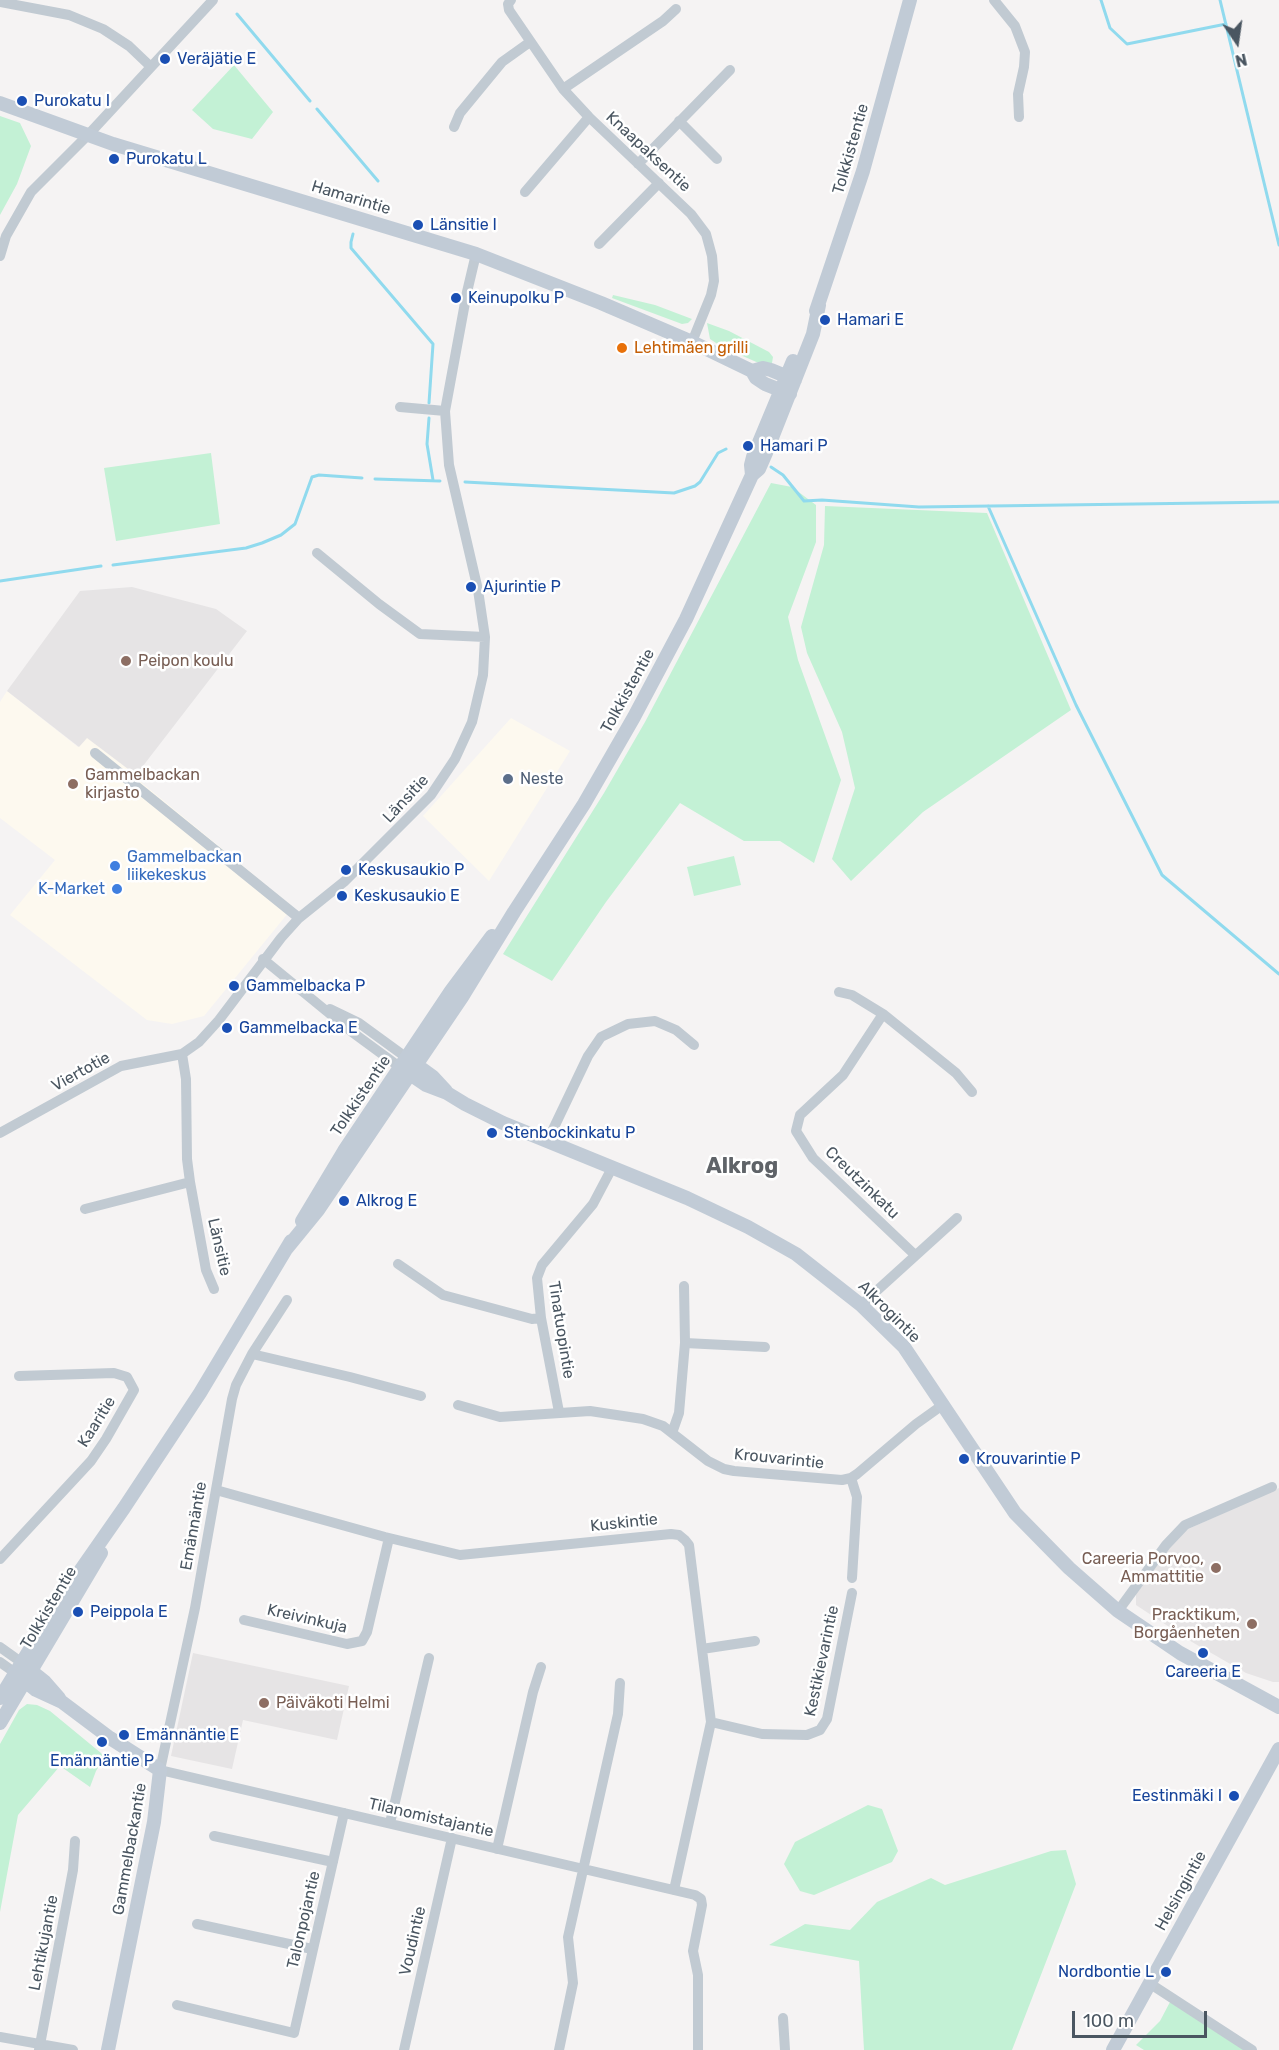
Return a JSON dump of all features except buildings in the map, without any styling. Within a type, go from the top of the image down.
[{"type":"street","points":[[0,256],[6,236],[31,192],[89,134],[213,0]]},
{"type":"street","name":"Knaapaksentie","points":[[511,0],[508,4],[509,10],[563,89],[702,226],[712,256],[714,281],[711,295],[692,342]]},
{"type":"street","name":"Tolkkistentie","points":[[0,1698],[23,1671],[91,1571],[124,1508],[200,1393],[344,1151],[462,998],[584,804],[639,707],[686,619],[753,475],[751,465],[753,457],[786,392],[819,305],[863,171],[910,0]]},
{"type":"street","points":[[994,0],[1015,26],[1025,52],[1018,94],[1019,117]]},
{"type":"street","points":[[0,2],[69,15],[103,29],[129,46],[150,66]]},
{"type":"street","points":[[563,89],[663,21],[676,9]]},
{"type":"street","points":[[454,127],[460,113],[502,62],[531,42]]},
{"type":"street","points":[[638,164],[730,70]]},
{"type":"street","name":"Hamarintie","points":[[0,103],[113,144],[476,254],[601,303],[752,370],[763,368],[791,378]]},
{"type":"street","points":[[525,192],[589,117]]},
{"type":"street","points":[[679,121],[717,159]]},
{"type":"street","points":[[599,244],[659,183]]},
{"type":"street","name":"Länsitie","points":[[214,1289],[206,1269],[187,1160],[186,1079],[182,1054],[199,1042],[208,1032],[263,959],[299,918],[345,882],[432,795],[455,759],[472,722],[483,675],[485,637],[478,590],[449,465],[445,411],[476,254]]},
{"type":"street","name":"Hamarintie","points":[[752,370],[756,378],[765,384],[786,392]]},
{"type":"street","points":[[400,407],[445,411]]},
{"type":"street","points":[[317,553],[420,634],[485,637]]},
{"type":"street","points":[[95,753],[299,918]]},
{"type":"street","points":[[263,959],[322,1006],[344,1014],[359,1023],[409,1066]]},
{"type":"street","points":[[839,992],[852,995],[883,1014],[956,1073],[972,1092]]},
{"type":"street","name":"Creutzinkatu","points":[[883,1014],[843,1075],[800,1115],[796,1131],[813,1158],[915,1256]]},
{"type":"street","points":[[547,1142],[588,1056],[601,1037],[627,1024],[655,1021],[676,1030],[694,1045]]},
{"type":"street","name":"Viertotie","points":[[0,1132],[121,1066],[182,1054]]},
{"type":"street","name":"Alkrogintie","points":[[409,1066],[434,1077],[447,1093],[503,1123],[687,1198],[748,1227],[796,1254],[861,1305],[904,1347],[1015,1513],[1069,1568],[1118,1611],[1180,1653],[1279,1707]]},
{"type":"street","name":"Tinatuopintie","points":[[559,1412],[541,1318],[537,1287],[538,1272],[593,1204],[612,1168]]},
{"type":"street","points":[[85,1209],[190,1182]]},
{"type":"street","points":[[861,1305],[957,1218]]},
{"type":"street","points":[[398,1264],[443,1295],[532,1319],[541,1318]]},
{"type":"street","points":[[672,1433],[680,1413],[685,1342],[684,1286]]},
{"type":"street","name":"Emännäntie","points":[[160,1770],[195,1608],[232,1399],[236,1385],[252,1354],[287,1300]]},
{"type":"street","points":[[685,1342],[765,1347]]},
{"type":"street","points":[[252,1354],[421,1396]]},
{"type":"street","name":"Kaaritie","points":[[0,1559],[91,1461],[106,1440],[134,1390],[127,1377],[114,1373],[19,1376]]},
{"type":"street","points":[[852,1578],[857,1497],[851,1478],[944,1404]]},
{"type":"street","name":"Krouvarintie","points":[[458,1405],[500,1417],[559,1412],[604,1412],[654,1421],[708,1461],[734,1471],[842,1480],[851,1478]]},
{"type":"street","points":[[1118,1611],[1166,1545],[1185,1525],[1272,1487]]},
{"type":"street","name":"Kuskintie","points":[[216,1490],[389,1538],[460,1555],[679,1535],[689,1545],[711,1722],[674,1890]]},
{"type":"street","name":"Kreivinkuja","points":[[244,1620],[347,1644],[362,1641],[368,1632],[389,1538]]},
{"type":"street","name":"Kestikievarintie","points":[[711,1722],[762,1734],[807,1735],[820,1730],[827,1719],[852,1593]]},
{"type":"street","points":[[702,1649],[755,1641]]},
{"type":"street","points":[[0,1647],[23,1671]]},
{"type":"street","points":[[390,1823],[429,1658]]},
{"type":"street","points":[[0,1662],[23,1671]]},
{"type":"street","points":[[497,1849],[533,1692],[541,1667]]},
{"type":"street","name":"Tolkkistentie","points":[[0,1724],[23,1671]]},
{"type":"street","name":"Gammelbackantie","points":[[23,1671],[36,1690],[62,1702],[110,1738],[160,1770],[154,1822],[108,2050]]},
{"type":"street","points":[[559,2050],[573,1983],[568,1937],[618,1714],[620,1683]]},
{"type":"street","name":"Helsingintie","points":[[1113,2050],[1279,1749]]},
{"type":"street","name":"Tilanomistajantie","points":[[160,1770],[695,1895],[701,1899],[702,1905],[693,1951],[698,1975],[698,2050]]},
{"type":"street","name":"Talonpojantie","points":[[177,2005],[294,2033],[344,1813]]},
{"type":"street","points":[[214,1836],[333,1863]]},
{"type":"street","name":"Voudintie","points":[[404,2050],[452,1838]]},
{"type":"street","name":"Lehtikujantie","points":[[40,2047],[73,1870],[75,1841]]},
{"type":"street","points":[[197,1924],[312,1949]]},
{"type":"street","points":[[1149,1983],[1252,2050]]},
{"type":"street","points":[[783,2018],[784,2050]]},
{"type":"street","points":[[0,2037],[40,2047],[73,2050]]},
{"type":"shaded area","name":"Peipon koulu","points":[[132,587],[216,609],[247,631],[136,775],[87,738],[79,747],[7,691],[80,591]]},
{"type":"shaded area","points":[[7,691],[78,747],[87,737],[136,775],[142,783],[293,907],[204,1016],[172,1024],[147,1020],[10,915],[55,860],[0,818],[0,702]]},
{"type":"shaded area","points":[[511,718],[570,751],[489,881],[423,816]]},
{"type":"shaded area","name":"Careeria Porvoo, Ammattitie","points":[[1279,1488],[1279,1682],[1273,1682],[1246,1673],[1192,1642],[1136,1605],[1136,1591],[1169,1546],[1186,1530]]},
{"type":"shaded area","name":"Päiväkoti Helmi","points":[[193,1653],[349,1686],[337,1740],[243,1720],[232,1769],[171,1756]]},
{"type":"green space","points":[[234,65],[273,112],[252,139],[213,129],[192,110]]},
{"type":"green space","points":[[0,116],[20,123],[31,146],[17,184],[0,215]]},
{"type":"green space","points":[[613,295],[655,305],[692,319],[682,324],[612,298]]},
{"type":"green space","points":[[707,323],[729,331],[769,352],[773,357],[772,363],[761,364],[722,347],[710,339]]},
{"type":"green space","points":[[211,453],[220,524],[116,541],[104,468]]},
{"type":"green space","points":[[771,483],[792,487],[816,505],[816,542],[788,617],[798,660],[841,780],[814,863],[780,841],[744,841],[680,803],[606,902],[552,981],[503,954],[604,793],[645,722]]},
{"type":"green space","points":[[825,506],[987,513],[1071,710],[923,812],[851,881],[832,859],[855,788],[842,732],[807,653],[801,627],[824,545]]},
{"type":"green space","points":[[734,856],[741,885],[694,896],[687,867]]},
{"type":"green space","points":[[27,1704],[37,1705],[50,1711],[101,1753],[104,1758],[90,1787],[60,1766],[18,1815],[0,1912],[0,1744],[19,1710]]},
{"type":"green space","points":[[868,1805],[882,1809],[898,1851],[892,1862],[814,1895],[800,1891],[784,1864],[795,1842]]},
{"type":"green space","points":[[1066,1850],[1076,1884],[1012,2050],[864,2050],[859,1961],[769,1945],[805,1924],[850,1930],[877,1902],[931,1878],[945,1885],[1051,1851]]},
{"type":"green space","points":[[1170,2002],[1244,2050],[1144,2050],[1136,2045],[1160,2021]]},
{"type":"waterway","points":[[1101,0],[1110,28],[1127,44],[1226,24]]},
{"type":"waterway","points":[[1220,0],[1279,245]]},
{"type":"waterway","points":[[237,14],[310,101]]},
{"type":"waterway","points":[[317,109],[378,181]]},
{"type":"waterway","points":[[353,234],[351,248],[433,344],[429,403]]},
{"type":"waterway","points":[[429,418],[427,444],[433,480]]},
{"type":"waterway","points":[[465,482],[674,493],[700,482],[718,453],[726,449]]},
{"type":"waterway","points":[[771,467],[783,475],[804,501],[822,500],[919,507],[1279,502]]},
{"type":"waterway","points":[[113,565],[246,548],[262,543],[281,535],[295,524],[312,477],[319,475],[362,478]]},
{"type":"waterway","points":[[375,479],[440,481]]},
{"type":"waterway","points":[[988,506],[1076,705],[1162,875],[1279,974]]},
{"type":"waterway","points":[[0,581],[101,566]]},
{"type":"place","name":"Veräjätie E","points":[[165,59]]},
{"type":"place","name":"Purokatu I","points":[[22,101]]},
{"type":"place","name":"Purokatu L","points":[[114,159]]},
{"type":"place","name":"Länsitie I","points":[[418,225]]},
{"type":"place","name":"Keinupolku P","points":[[456,298]]},
{"type":"place","name":"Hamari E","points":[[825,320]]},
{"type":"place","name":"Lehtimäen grilli","points":[[622,348]]},
{"type":"place","name":"Hamari P","points":[[748,446]]},
{"type":"place","name":"Ajurintie P","points":[[471,587]]},
{"type":"place","name":"Peipon koulu","points":[[126,661]]},
{"type":"place","name":"Neste","points":[[508,779]]},
{"type":"place","name":"Gammelbackan kirjasto","points":[[73,784]]},
{"type":"place","name":"Gammelbackan liikekeskus","points":[[115,866]]},
{"type":"place","name":"Keskusaukio P","points":[[346,870]]},
{"type":"place","name":"K-Market","points":[[117,889]]},
{"type":"place","name":"Keskusaukio E","points":[[342,896]]},
{"type":"place","name":"Gammelbacka P","points":[[234,986]]},
{"type":"place","name":"Gammelbacka E","points":[[227,1028]]},
{"type":"place","name":"Stenbockinkatu P","points":[[492,1133]]},
{"type":"place","name":"Alkrog E","points":[[344,1201]]},
{"type":"place","name":"Krouvarintie P","points":[[964,1459]]},
{"type":"place","name":"Careeria Porvoo, Ammattitie","points":[[1216,1568]]},
{"type":"place","name":"Peippola E","points":[[78,1612]]},
{"type":"place","name":"Pracktikum, Borgåenheten","points":[[1252,1624]]},
{"type":"place","name":"Careeria E","points":[[1203,1653]]},
{"type":"place","name":"Päiväkoti Helmi","points":[[264,1703]]},
{"type":"place","name":"Emännäntie E","points":[[124,1735]]},
{"type":"place","name":"Emännäntie P","points":[[102,1742]]},
{"type":"place","name":"Eestinmäki I","points":[[1234,1796]]},
{"type":"place","name":"Nordbontie L","points":[[1166,1972]]},
{"type":"district","name":"Alkrog","points":[[742,1167]]}]
